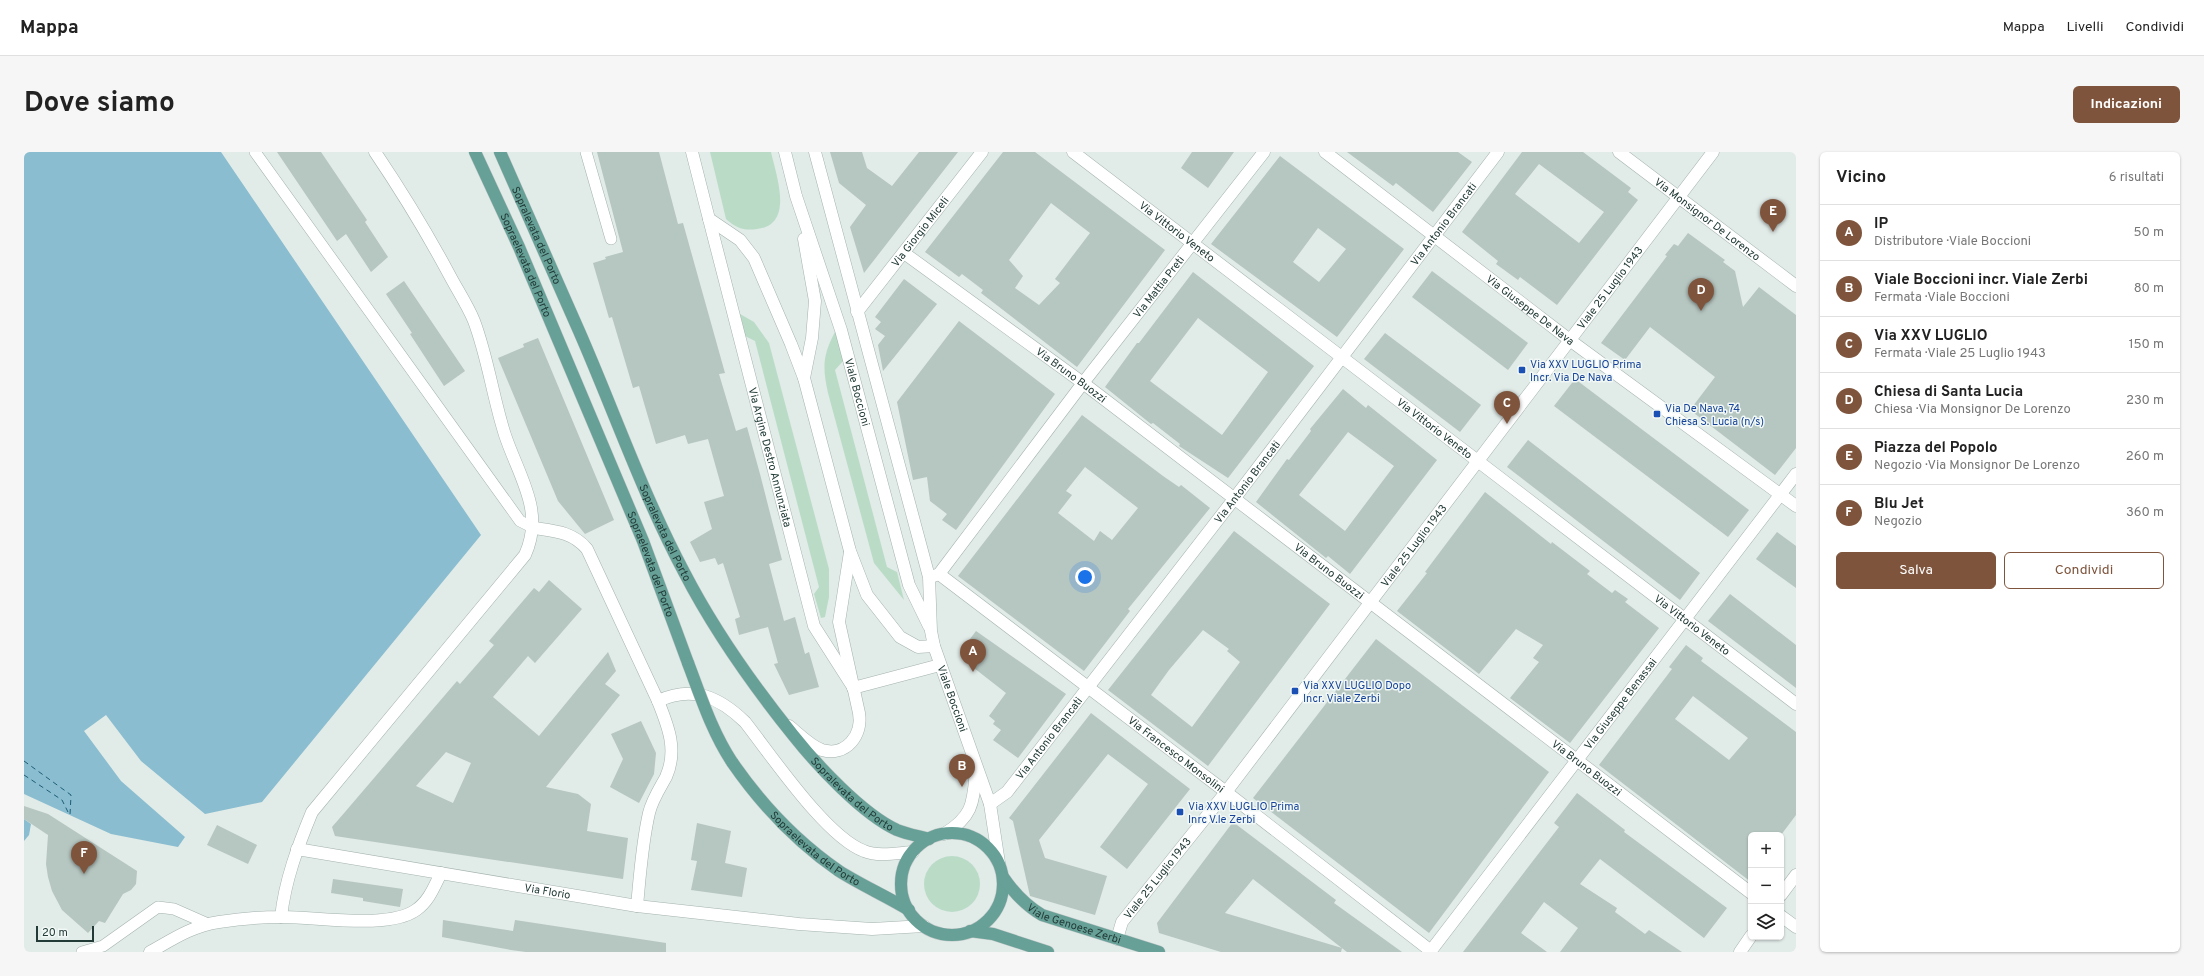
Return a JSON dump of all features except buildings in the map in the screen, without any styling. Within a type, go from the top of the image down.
[{"type":"main road","name":"Sopralevata del Porto","points":[[500,152],[579,331],[654,511],[684,572],[714,626],[780,719],[808,754],[839,785],[879,819],[895,829],[929,839]]},
{"type":"main road","name":"Sopraelevata del Porto","points":[[476,154],[519,247],[643,541],[711,724],[722,747],[770,810],[817,854],[840,872],[908,910]]},
{"type":"main road","name":"Viale Genoese Zerbi","points":[[970,932],[984,923],[995,911],[1003,889],[1003,877],[999,863],[992,852],[973,837],[963,834],[944,834],[929,839],[913,852],[906,862],[901,885],[903,897],[908,910],[924,926],[944,934],[957,935],[970,932],[993,934],[1047,952]]},
{"type":"main road","name":"Viale Genoese Zerbi","points":[[1003,877],[1016,895],[1029,908],[1042,915],[1159,952]]},
{"type":"street","points":[[281,916],[283,897],[297,848],[312,812],[525,555],[531,542],[534,528],[532,508],[495,401],[483,348],[474,320],[424,227],[375,152]]},
{"type":"street","name":"Via Argine Destro Annunziata","points":[[692,152],[814,626],[853,688]]},
{"type":"street","name":"Viale Boccioni","points":[[785,152],[796,196],[841,330],[909,585],[931,631],[940,666],[990,804],[999,863]]},
{"type":"street","name":"Viale Boccioni","points":[[815,152],[857,312],[934,576],[931,631]]},
{"type":"street","name":"Via Giorgio Miceli","points":[[857,312],[982,152]]},
{"type":"street","name":"Via Vittorio Veneto","points":[[1073,152],[1796,704]]},
{"type":"street","name":"Via Mattia Preti","points":[[934,576],[1264,152]]},
{"type":"street","name":"Via Giuseppe De Nava","points":[[1325,152],[1571,341],[1796,506]]},
{"type":"street","name":"Via Antonio Brancati","points":[[990,804],[1007,792],[1234,499],[1498,152]]},
{"type":"street","name":"Via Monsignor De Lorenzo","points":[[1619,152],[1796,286]]},
{"type":"street","name":"Viale 25 Luglio 1943","points":[[1117,939],[1122,922],[1226,792],[1714,152]]},
{"type":"street","points":[[796,196],[815,301],[812,338],[804,378]]},
{"type":"street","name":"Via Argine Destro Annunziata","points":[[709,218],[740,240],[754,258],[804,378],[850,551],[867,595],[900,637],[918,647],[934,646]]},
{"type":"street","name":"Via Bruno Buozzi","points":[[904,253],[1083,383],[1748,891]]},
{"type":"street","name":"Via Giuseppe Benassai","points":[[1431,952],[1796,474]]},
{"type":"street","points":[[534,528],[567,533],[581,541],[587,549],[658,701],[668,726],[672,745],[667,775],[649,810],[637,906]]},
{"type":"street","name":"Via Argine Destro Annunziata","points":[[780,719],[821,749],[838,750],[852,741],[860,727],[860,720],[839,622],[850,551]]},
{"type":"street","name":"Via Francesco Monsolini","points":[[934,576],[1088,686],[1431,952]]},
{"type":"street","points":[[853,688],[940,666]]},
{"type":"street","points":[[658,701],[683,692],[706,696],[720,702],[732,710],[745,722],[810,804],[829,825],[850,843],[864,851],[874,853],[913,852]]},
{"type":"street","name":"Viale Boccioni","points":[[944,834],[964,820],[969,812],[973,802],[976,765]]},
{"type":"street","name":"Via Florio","points":[[297,848],[637,906],[799,924],[872,929],[924,926]]},
{"type":"street","points":[[152,951],[185,931],[208,924],[281,916],[371,920],[397,918],[415,911],[430,897],[441,873]]},
{"type":"street","points":[[1784,891],[1796,875]]},
{"type":"street","points":[[1784,918],[1796,928]]},
{"type":"street","points":[[1740,952],[1748,940]]},
{"type":"lane","points":[[255,152],[520,521],[534,528]]},
{"type":"lane","points":[[586,152],[611,239]]},
{"type":"lane","points":[[82,952],[103,946],[158,907],[174,909],[208,924]]},
{"type":"green space","points":[[710,152],[771,152],[779,185],[780,198],[776,219],[769,225],[748,230],[733,225],[726,219]]},
{"type":"green space","points":[[740,314],[754,322],[769,343],[829,569],[829,597],[825,617],[821,618],[814,594],[819,587],[755,341],[745,336]]},
{"type":"green space","points":[[836,330],[844,360],[835,370],[887,567],[897,572],[904,600],[874,563],[828,393],[824,368],[825,360],[828,346]]},
{"type":"green space","points":[[947,856],[957,856],[972,864],[978,873],[980,884],[978,895],[972,904],[957,912],[947,912],[936,907],[929,900],[924,889],[924,879],[929,868],[936,861]]},
{"type":"water","points":[[24,152],[221,152],[481,535],[262,802],[205,814],[141,761],[106,715],[84,731],[121,781],[185,837],[178,847],[111,834],[24,794]]},
{"type":"water","points":[[24,819],[31,824],[29,835],[24,841]]},
{"type":"ferry route","points":[[24,761],[71,795],[70,815]]},
{"type":"ferry route","points":[[24,775],[62,800],[69,814]]},
{"type":"place","name":"Piazza del Popolo","points":[[1773,232]]},
{"type":"place","name":"Chiesa di Santa Lucia","points":[[1701,311]]},
{"type":"place","name":"Via XXV LUGLIO Prima Incr. Via De Nava","points":[[1522,370]]},
{"type":"place","name":"Via De Nava, 74 Chiesa S. Lucia (n/s)","points":[[1657,414]]},
{"type":"place","name":"Via XXV LUGLIO","points":[[1507,424]]},
{"type":"place","name":"IP","points":[[973,672]]},
{"type":"place","name":"Via XXV LUGLIO Dopo Incr. Viale Zerbi","points":[[1295,691]]},
{"type":"place","name":"Viale Boccioni incr. Viale Zerbi","points":[[962,787]]},
{"type":"place","name":"Via XXV LUGLIO Prima Inrc V.le Zerbi","points":[[1180,812]]},
{"type":"place","name":"Blu Jet","points":[[84,874]]}]
